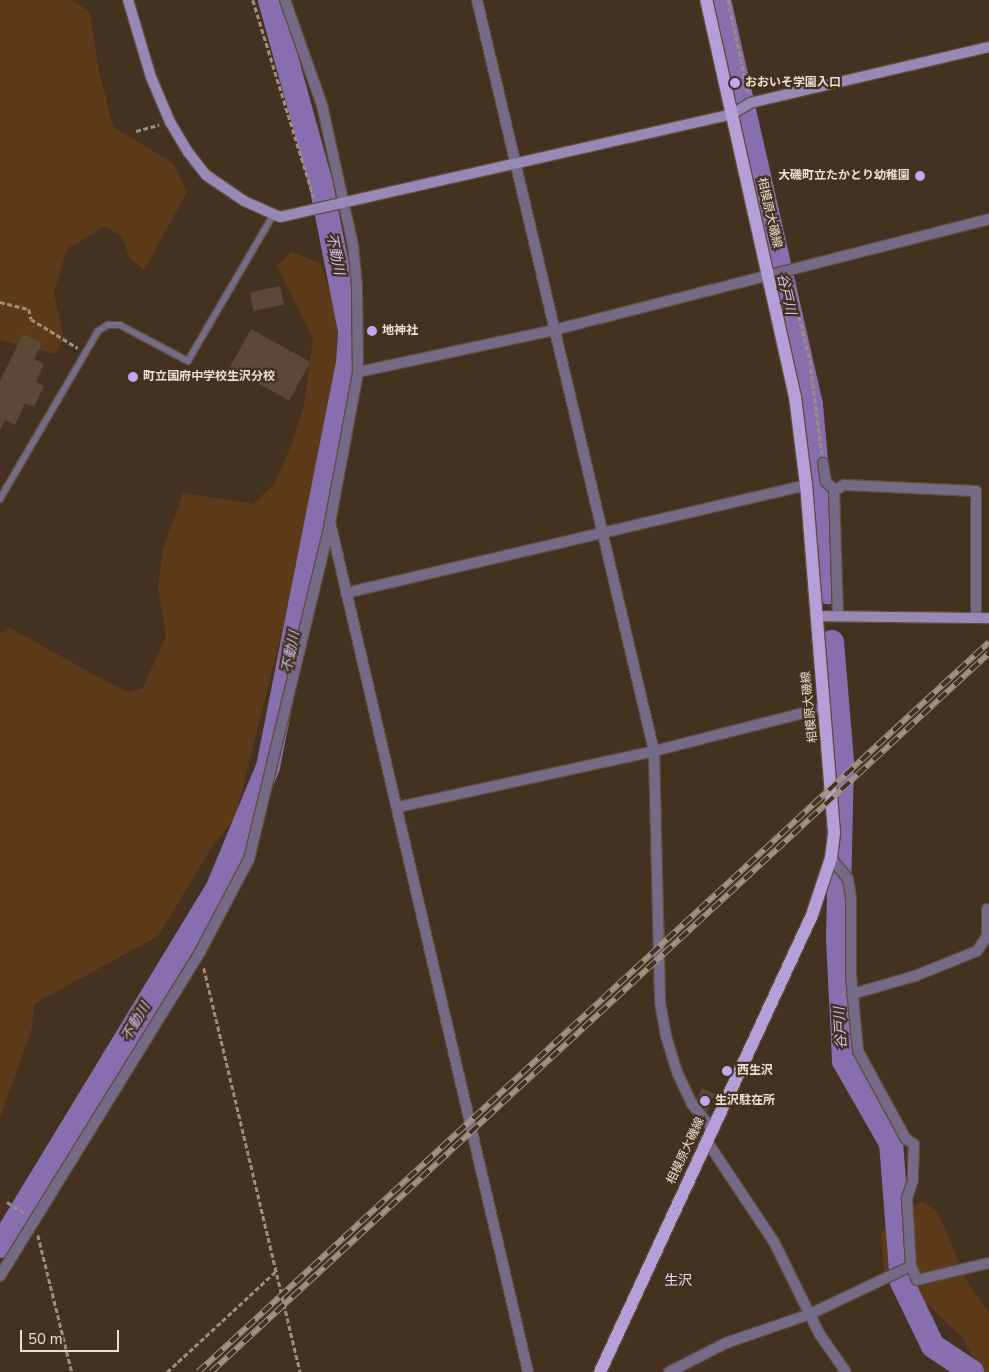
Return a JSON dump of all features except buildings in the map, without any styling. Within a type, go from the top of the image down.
[{"type":"main road","name":"相模原大磯線","points":[[600,1372],[812,914],[834,861],[835,808],[823,708],[806,485],[780,275],[706,0]]},
{"type":"street","points":[[128,0],[135,31],[170,122],[206,175],[244,201],[274,214],[318,211],[344,205],[735,112],[750,103],[989,47]]},
{"type":"street","points":[[0,1276],[200,952],[250,860],[330,520],[358,372],[357,286],[344,205],[322,105],[285,0]]},
{"type":"street","points":[[477,0],[654,751],[660,1002],[676,1072],[709,1134],[774,1242],[810,1314],[846,1372]]},
{"type":"street","points":[[358,372],[554,330],[780,275],[989,219]]},
{"type":"street","points":[[823,463],[826,482],[834,491],[838,616]]},
{"type":"street","points":[[346,593],[806,485]]},
{"type":"street","points":[[834,491],[844,485],[974,489],[979,496],[976,616]]},
{"type":"street","points":[[330,520],[528,1372]]},
{"type":"street","points":[[816,616],[976,616],[989,618]]},
{"type":"street","points":[[398,807],[654,751],[823,708]]},
{"type":"street","points":[[834,861],[848,878],[852,994],[858,1051],[865,1069],[906,1139],[914,1144],[913,1180],[907,1208],[909,1268],[917,1280],[989,1263]]},
{"type":"street","points":[[852,994],[915,976],[977,951],[987,936],[987,909]]},
{"type":"street","points":[[670,1372],[726,1343],[810,1314],[909,1268]]},
{"type":"lane","points":[[0,499],[98,331],[108,325],[120,325],[188,361],[274,214]]},
{"type":"path","points":[[254,0],[318,211]]},
{"type":"path","points":[[728,0],[750,103]]},
{"type":"path","points":[[136,130],[170,122]]},
{"type":"path","points":[[780,275],[810,361],[823,463]]},
{"type":"path","points":[[0,302],[28,309],[31,319],[85,353]]},
{"type":"path","points":[[200,952],[300,1372]]},
{"type":"path","points":[[7,1202],[35,1220],[72,1372]]},
{"type":"path","points":[[167,1372],[277,1270]]},
{"type":"shaded area","points":[[0,0],[72,0],[90,12],[98,66],[113,127],[173,163],[187,192],[144,270],[130,258],[122,237],[105,226],[67,249],[54,293],[64,339],[55,354],[0,340]]},
{"type":"shaded area","points":[[291,252],[320,263],[338,315],[336,390],[297,572],[235,818],[210,850],[158,936],[34,1004],[32,1028],[0,1118],[0,634],[8,627],[113,685],[129,692],[143,688],[166,636],[158,588],[163,549],[183,493],[253,504],[275,483],[294,438],[304,405],[313,339],[277,266]]},
{"type":"shaded area","points":[[922,1201],[937,1211],[967,1281],[989,1313],[989,1372],[978,1372],[965,1340],[928,1305],[895,1285],[884,1271],[881,1234],[889,1221]]},
{"type":"waterway","name":"不動川","points":[[0,1246],[218,887],[268,767],[348,363],[350,331],[321,184],[270,0]]},
{"type":"waterway","name":"谷戸川","points":[[719,0],[811,405],[828,592]]},
{"type":"waterway","name":"谷戸川","points":[[832,642],[842,762],[838,938],[844,1061],[891,1143],[902,1282],[933,1346],[972,1372]]},
{"type":"railway","points":[[198,1372],[989,642]]},
{"type":"railway","points":[[211,1372],[989,653]]},
{"type":"place","name":"おおいそ学園入口","points":[[735,83]]},
{"type":"place","name":"大磯町立たかとり幼稚園","points":[[920,176]]},
{"type":"place","name":"地神社","points":[[372,331]]},
{"type":"place","name":"町立国府中学校生沢分校","points":[[133,377]]},
{"type":"place","name":"西生沢","points":[[727,1071]]},
{"type":"place","name":"生沢駐在所","points":[[705,1101]]},
{"type":"district","name":"生沢","points":[[678,1281]]}]
